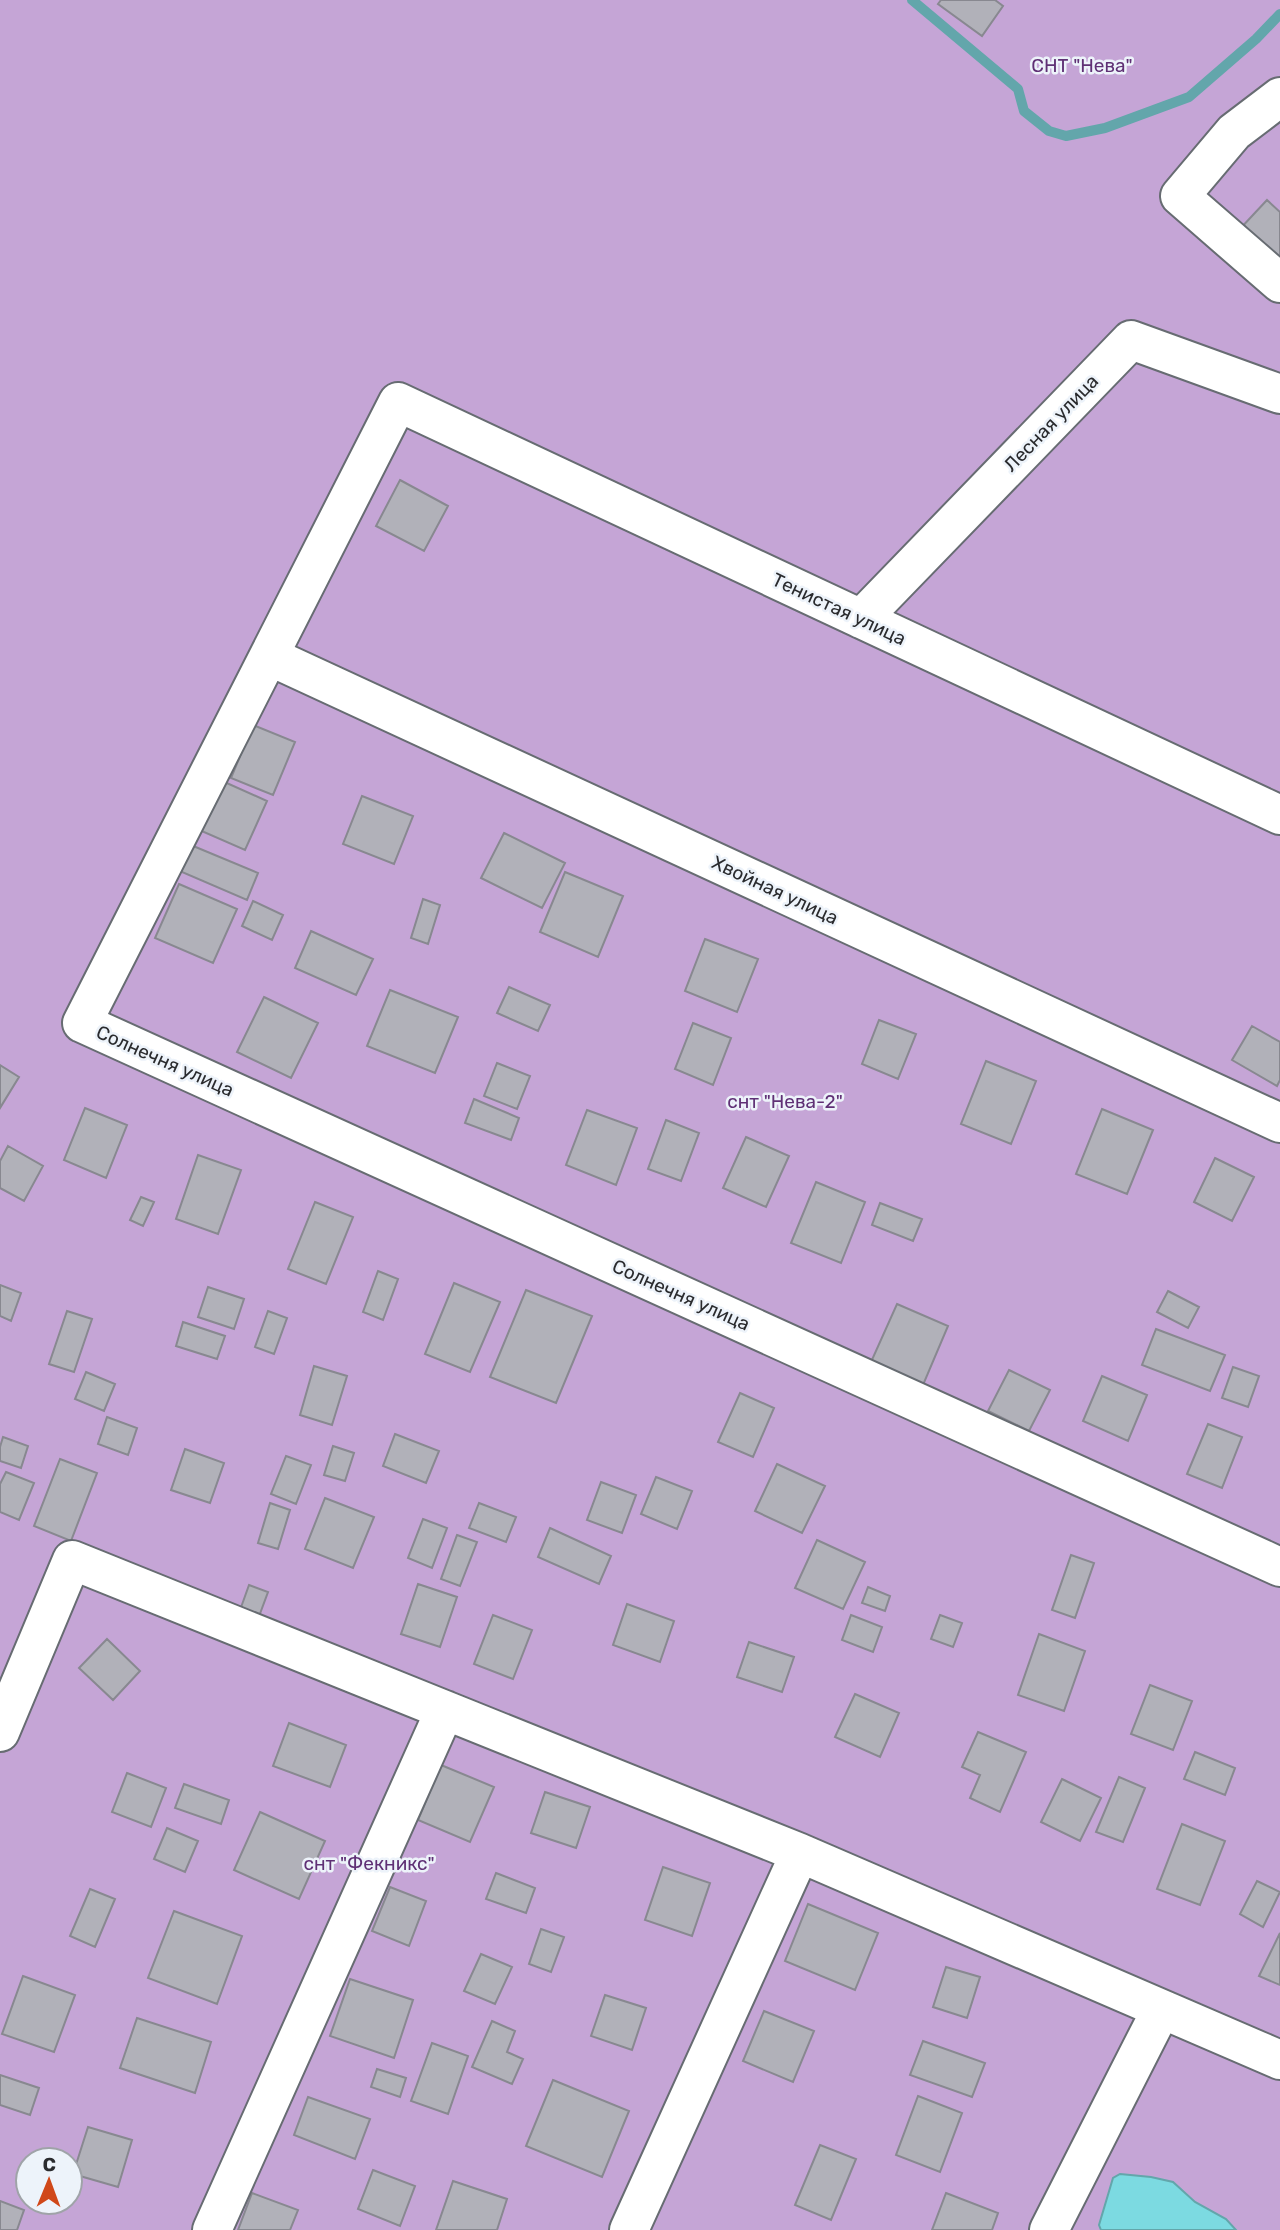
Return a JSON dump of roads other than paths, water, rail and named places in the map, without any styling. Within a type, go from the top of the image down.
[{"type":"street","points":[[1280,97],[1234,132],[1180,196],[1280,283]]},
{"type":"street","name":"Лесная улица","points":[[861,619],[1131,340],[1280,394]]},
{"type":"street","name":"Тенистая улица","points":[[269,656],[398,402],[1280,815]]},
{"type":"street","name":"Солнечня улица","points":[[269,656],[82,1023],[1280,1567]]},
{"type":"street","name":"Хвойная улица","points":[[269,656],[1280,1123]]},
{"type":"street","points":[[0,1732],[72,1560],[800,1853],[1280,2060]]},
{"type":"street","points":[[212,2230],[444,1710]]},
{"type":"street","points":[[629,2230],[800,1853]]},
{"type":"street","points":[[1049,2230],[1161,2010]]},
{"type":"water","points":[[1120,2174],[1173,2182],[1195,2202],[1226,2219],[1236,2230],[1101,2230],[1099,2225],[1113,2178]]},
{"type":"waterway","points":[[912,0],[1018,89],[1024,111],[1049,131],[1066,136],[1105,128],[1189,97],[1256,39],[1280,14]]},
{"type":"park label","name":"СНТ \"Нева\"","points":[[1082,65]]},
{"type":"park label","name":"снт \"Нева-2\"","points":[[785,1101]]},
{"type":"park label","name":"снт \"Фекникс\"","points":[[369,1863]]}]
